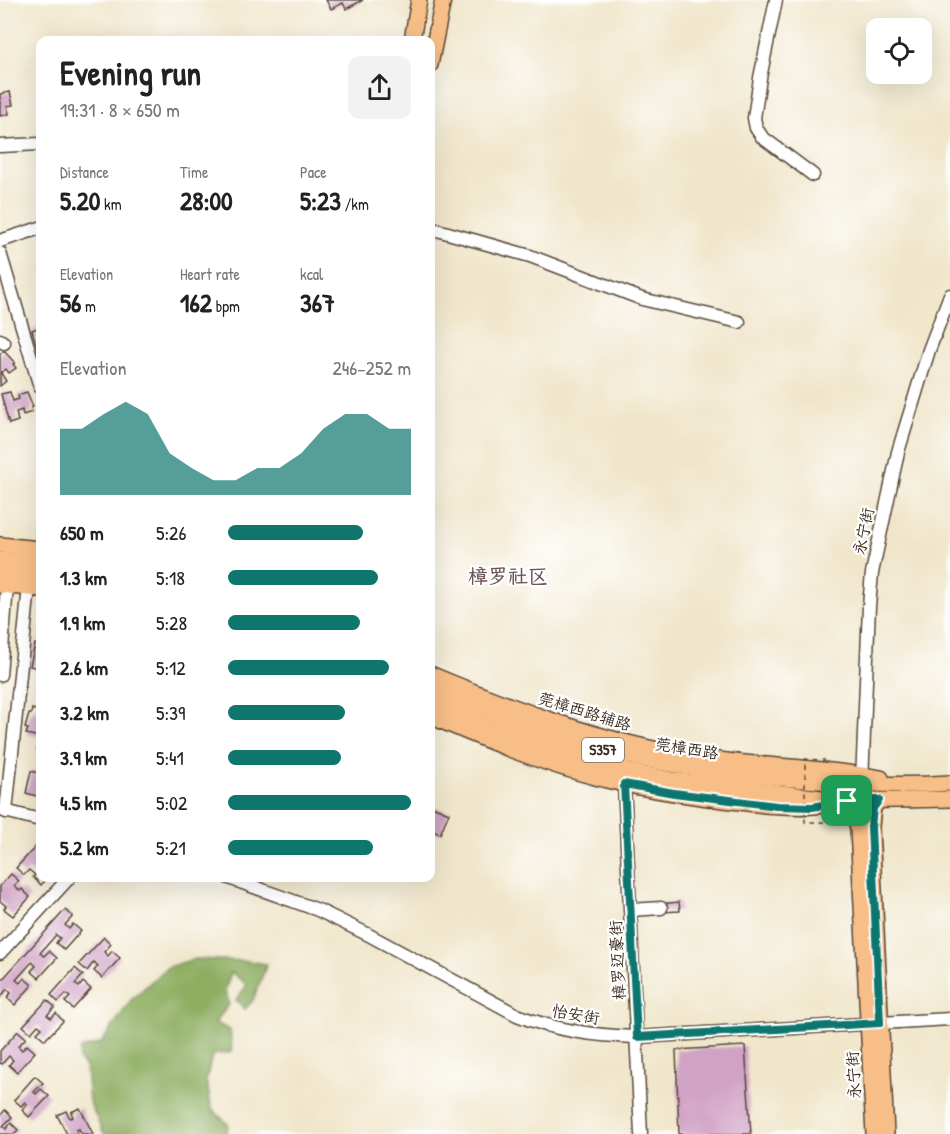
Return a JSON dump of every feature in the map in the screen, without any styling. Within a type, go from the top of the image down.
[{"type":"main road","points":[[413,36],[419,0]]},
{"type":"main road","points":[[435,40],[443,0]]},
{"type":"main road","points":[[0,545],[36,549]]},
{"type":"main road","points":[[0,560],[36,563]]},
{"type":"main road","points":[[2,582],[36,584]]},
{"type":"main road","name":"莞樟西路辅路","points":[[435,676],[565,726],[628,744],[734,762],[861,779],[913,785],[950,783]]},
{"type":"main road","name":"莞樟西路","points":[[435,690],[533,730],[599,749],[672,765],[784,778],[861,779]]},
{"type":"main road","name":"莞樟西路","points":[[435,706],[528,742],[627,771],[673,780],[847,801],[950,799]]},
{"type":"main road","points":[[435,718],[561,768],[624,784],[777,806],[812,807],[847,801]]},
{"type":"main road","name":"永宁街","points":[[874,1134],[868,1102],[874,1023],[871,827],[873,808],[879,800]]},
{"type":"main road","name":"永宁街","points":[[847,801],[854,809],[858,829],[874,1023],[886,1134]]},
{"type":"street","points":[[777,0],[760,78],[754,118],[756,129],[762,137],[813,175]]},
{"type":"street","points":[[0,146],[36,144]]},
{"type":"street","points":[[0,241],[36,229]]},
{"type":"street","points":[[435,229],[530,256],[642,299],[739,322]]},
{"type":"street","points":[[0,254],[36,374]]},
{"type":"street","name":"永宁街","points":[[861,779],[872,573],[898,452],[929,350],[950,295]]},
{"type":"street","points":[[0,675],[2,582]]},
{"type":"street","points":[[36,591],[3,811],[36,819]]},
{"type":"street","name":"樟罗迈豪街","points":[[624,784],[641,1134]]},
{"type":"street","points":[[0,953],[65,882]]},
{"type":"street","name":"怡安街","points":[[240,882],[318,910],[497,1005],[536,1023],[583,1034],[637,1037],[950,1019]]},
{"type":"street","points":[[631,910],[661,908]]},
{"type":"path","points":[[824,822],[805,822],[805,759],[825,760]]},
{"type":"green space","points":[[195,959],[267,964],[253,1000],[245,1009],[236,1000],[247,985],[231,972],[225,991],[229,1004],[215,1023],[230,1030],[232,1052],[212,1055],[206,1081],[212,1109],[228,1124],[227,1134],[104,1134],[89,1101],[86,1068],[79,1060],[80,1049],[101,1043],[132,999],[168,967]]},
{"type":"building","points":[[326,0],[363,0],[346,9],[343,3],[331,9]]},
{"type":"building","points":[[10,92],[13,105],[7,106],[9,114],[0,116],[0,94]]},
{"type":"building","points":[[36,328],[36,344],[32,330]]},
{"type":"building","points":[[4,351],[15,363],[13,364],[16,368],[9,373],[6,369],[1,373],[6,381],[0,386],[0,354]]},
{"type":"building","points":[[10,392],[13,401],[19,399],[18,395],[27,392],[33,407],[32,412],[23,415],[22,410],[16,412],[18,421],[9,424],[1,394]]},
{"type":"building","points":[[35,644],[36,668],[30,666]]},
{"type":"building","points":[[32,709],[36,710],[36,736],[26,734],[28,729],[25,728],[29,714]]},
{"type":"building","points":[[31,771],[36,772],[36,796],[26,793]]},
{"type":"building","points":[[435,807],[449,813],[440,834],[435,832]]},
{"type":"building","points":[[36,846],[36,880],[33,877],[35,875],[29,870],[24,875],[16,868]]},
{"type":"building","points":[[11,874],[19,881],[14,886],[20,891],[22,889],[30,897],[13,916],[4,909],[6,906],[0,901],[0,886]]},
{"type":"building","points":[[679,902],[680,911],[661,912],[661,904]]},
{"type":"building","points":[[65,910],[73,916],[65,925],[69,929],[73,924],[81,931],[64,950],[56,943],[60,938],[56,935],[40,953],[44,956],[49,951],[57,958],[39,978],[31,971],[36,966],[32,962],[16,980],[20,983],[24,978],[32,985],[15,1005],[7,998],[11,993],[7,989],[0,998],[0,982]]},
{"type":"building","points":[[104,937],[111,944],[104,952],[108,956],[112,951],[120,958],[102,978],[94,971],[98,966],[94,962],[87,971],[79,964]]},
{"type":"building","points":[[75,968],[83,975],[75,984],[79,987],[83,982],[91,989],[73,1009],[65,1002],[70,997],[66,994],[58,1002],[51,995]]},
{"type":"building","points":[[47,1000],[55,1007],[47,1015],[51,1018],[56,1013],[63,1021],[45,1040],[37,1033],[42,1028],[38,1025],[31,1033],[23,1026]]},
{"type":"building","points":[[18,1031],[26,1038],[18,1046],[22,1050],[27,1045],[35,1052],[17,1072],[9,1065],[13,1060],[9,1056],[2,1064],[0,1063],[0,1051]]},
{"type":"building","points":[[745,1046],[751,1134],[679,1134],[676,1050]]},
{"type":"building","points":[[35,1076],[43,1083],[34,1092],[36,1094],[41,1089],[49,1096],[29,1117],[22,1110],[27,1104],[25,1102],[21,1106],[14,1100]]},
{"type":"building","points":[[80,1108],[93,1134],[82,1134],[79,1129],[76,1130],[78,1134],[67,1134],[57,1115],[66,1111],[70,1118],[73,1117],[71,1112]]},
{"type":"building","points":[[5,1110],[12,1117],[3,1126],[6,1129],[11,1123],[18,1130],[14,1134],[0,1134],[0,1116]]},
{"type":"district","name":"樟罗社区","points":[[508,576]]},
{"type":"route","points":[[624,784],[777,806],[812,807],[847,801],[879,800],[871,814],[871,827],[880,1023],[637,1037],[624,784]]}]
